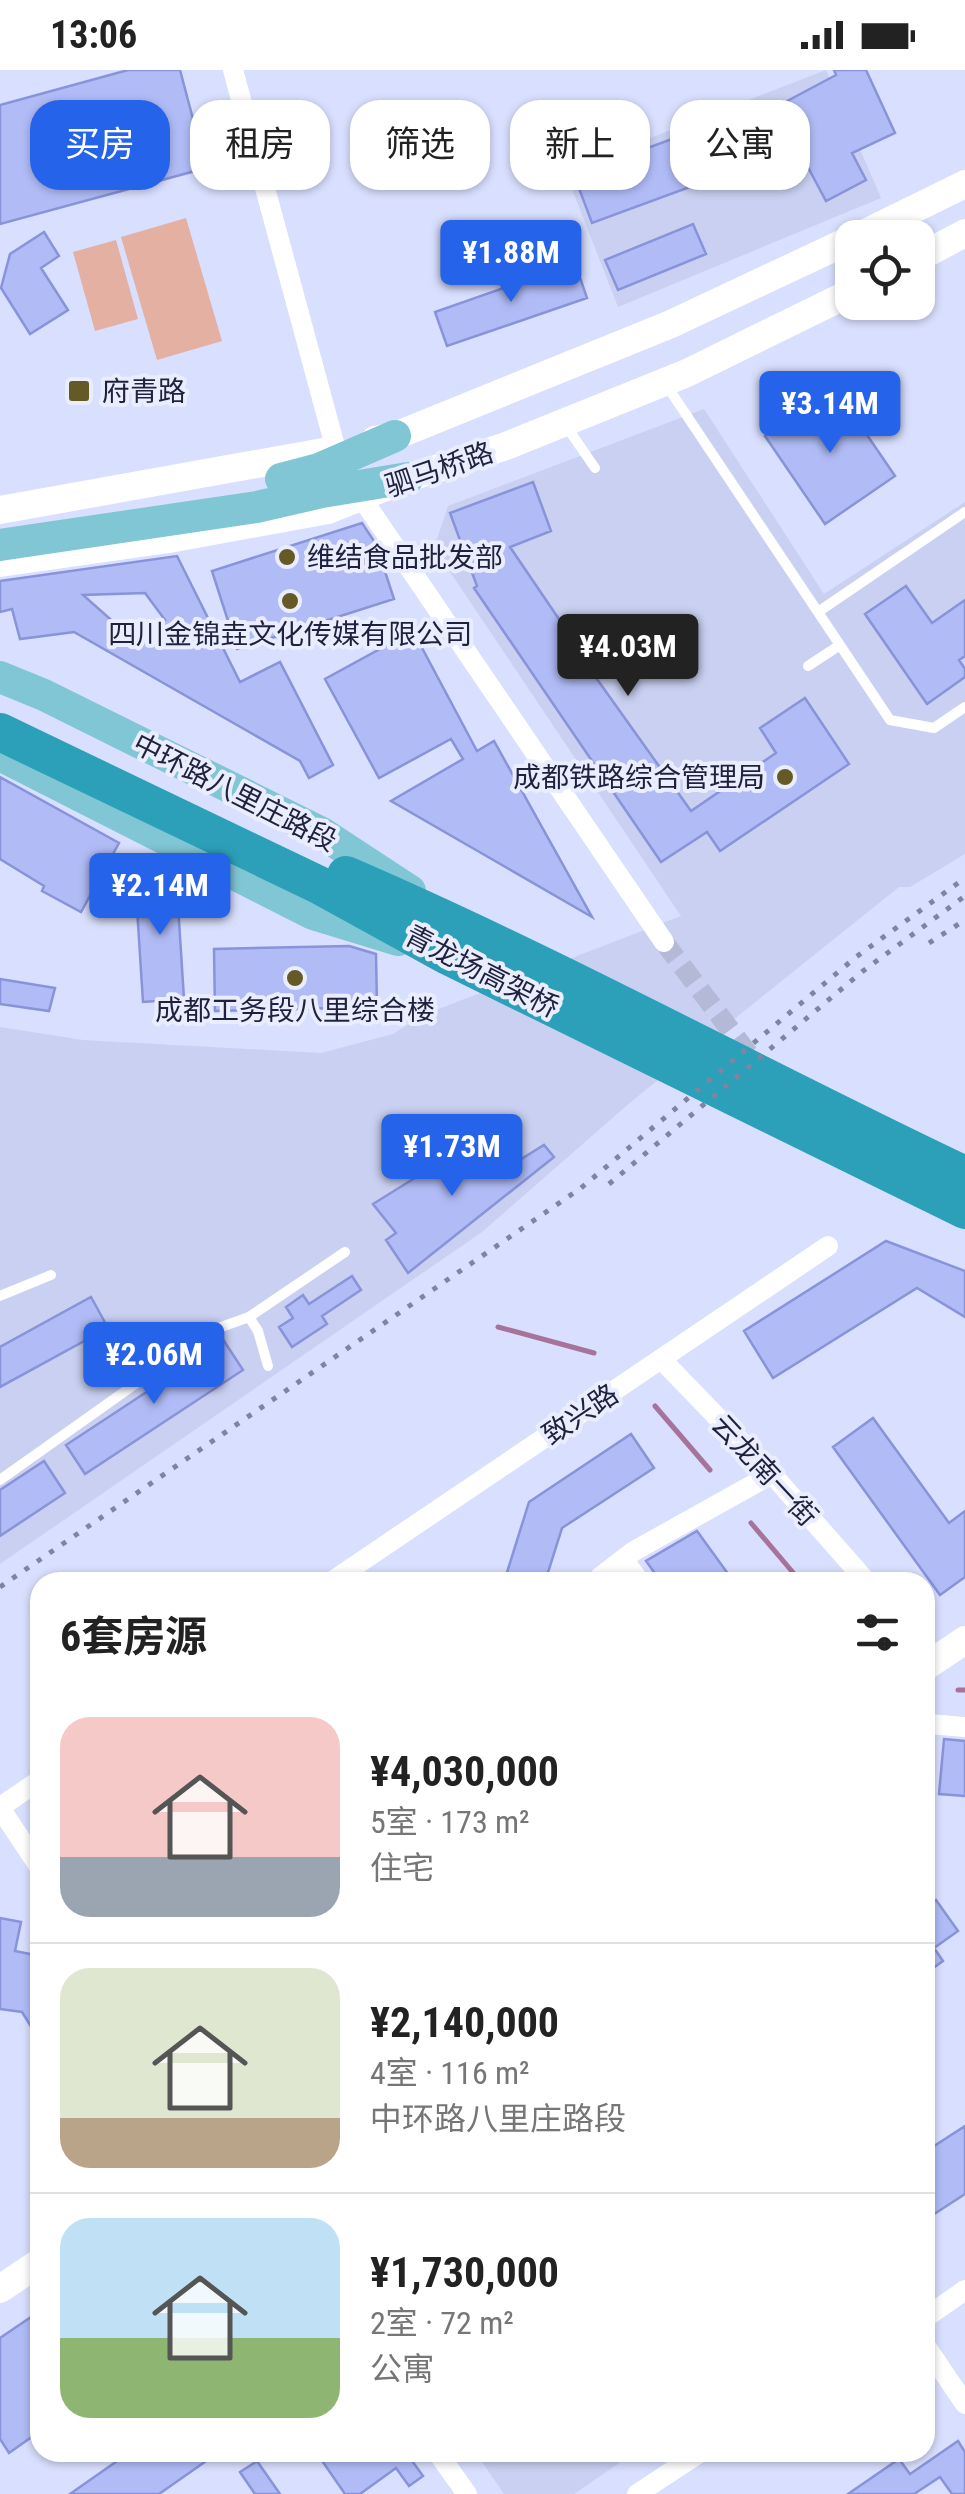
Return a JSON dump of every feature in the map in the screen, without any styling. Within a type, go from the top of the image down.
[{"type":"highway","name":"青龙场高架桥","points":[[0,716],[298,854],[965,1210]]},
{"type":"highway","name":"青龙场高架桥","points":[[0,732],[319,884],[454,940],[965,1172]]},
{"type":"main road","name":"驷马桥路","points":[[891,220],[965,184]]},
{"type":"main road","points":[[935,249],[965,234]]},
{"type":"main road","name":"驷马桥路","points":[[395,436],[671,324],[835,247]]},
{"type":"main road","name":"驷马桥路","points":[[0,563],[328,510],[408,478],[506,446],[664,381],[835,300]]},
{"type":"main road","points":[[0,546],[256,507],[395,436]]},
{"type":"main road","points":[[0,525],[253,486],[326,470]]},
{"type":"main road","points":[[0,510],[326,470],[408,478]]},
{"type":"main road","name":"中环路八里庄路段","points":[[0,677],[320,832],[454,940]]},
{"type":"main road","points":[[0,754],[313,914],[454,940]]},
{"type":"main road","points":[[935,1660],[965,1640]]},
{"type":"main road","points":[[0,2289],[30,2269]]},
{"type":"street","points":[[234,70],[326,470]]},
{"type":"street","points":[[361,497],[664,942]]},
{"type":"street","points":[[788,1106],[823,1127],[906,1142],[965,1172]]},
{"type":"street","name":"致兴路","points":[[347,1572],[828,1246]]},
{"type":"street","name":"云龙南一街","points":[[661,1359],[772,1474],[858,1572]]},
{"type":"street","points":[[609,1572],[772,1474]]},
{"type":"street","points":[[623,1560],[632,1572]]},
{"type":"street","points":[[935,1725],[965,1727]]},
{"type":"street","points":[[30,1787],[0,1808],[30,1853]]},
{"type":"street","points":[[935,2311],[965,2290]]},
{"type":"street","points":[[935,2360],[965,2404]]},
{"type":"street","points":[[444,2462],[466,2494]]},
{"type":"street","points":[[638,2494],[686,2462]]},
{"type":"lane","points":[[664,381],[890,720],[934,728],[965,707]]},
{"type":"lane","points":[[564,422],[595,468]]},
{"type":"lane","points":[[818,612],[965,512]]},
{"type":"lane","points":[[808,666],[840,645]]},
{"type":"lane","points":[[0,1480],[210,1331],[249,1317],[345,1252]]},
{"type":"lane","points":[[0,1296],[51,1275]]},
{"type":"lane","points":[[249,1317],[258,1330],[268,1366]]},
{"type":"shaded area","points":[[826,70],[881,198],[618,307],[572,190],[650,190],[650,138],[670,130],[670,190],[810,190],[810,100],[748,100]]},
{"type":"shaded area","points":[[186,218],[222,341],[157,360],[121,237]]},
{"type":"shaded area","points":[[116,240],[138,319],[95,331],[73,252]]},
{"type":"shaded area","points":[[704,409],[824,594],[965,502],[965,854],[910,887],[899,887],[632,1101],[482,1232],[0,1564],[0,1027],[83,1040],[321,1053],[393,1034],[423,1015],[681,916],[434,548],[448,506]]},
{"type":"shaded area","points":[[482,2462],[621,2462],[574,2494],[504,2494]]},
{"type":"building","points":[[128,70],[180,70],[190,108],[190,172],[170,178],[170,100],[30,100],[30,190],[125,190],[0,224],[0,105]]},
{"type":"building","points":[[834,70],[866,70],[895,133],[852,153],[866,180],[826,201],[810,171],[810,100],[789,100],[836,75]]},
{"type":"building","points":[[670,140],[670,190],[682,190],[592,223],[580,190],[650,190],[650,147]]},
{"type":"building","points":[[693,224],[706,254],[618,290],[605,260]]},
{"type":"building","points":[[44,232],[59,256],[41,268],[68,310],[30,334],[1,288],[10,254]]},
{"type":"building","points":[[575,263],[587,298],[447,346],[435,312]]},
{"type":"building","points":[[835,388],[895,476],[825,524],[765,436]]},
{"type":"building","points":[[533,482],[551,531],[510,547],[565,628],[562,630],[691,811],[776,753],[760,728],[805,698],[849,764],[720,851],[707,832],[661,862],[474,588],[477,586],[450,513]]},
{"type":"building","points":[[362,523],[376,544],[394,599],[237,649],[212,571]]},
{"type":"building","points":[[177,556],[240,682],[280,662],[333,765],[309,778],[300,761],[74,632],[20,639],[12,609],[0,612],[0,581]],"holes":[[[145,593],[165,620],[127,634],[83,595]]]},
{"type":"building","points":[[906,586],[932,623],[965,600],[965,656],[959,660],[965,677],[927,704],[865,614]]},
{"type":"building","points":[[413,631],[477,751],[494,741],[592,917],[391,801],[463,759],[451,739],[379,778],[325,679]]},
{"type":"building","points":[[0,777],[119,843],[81,912],[42,891],[44,886],[0,859]]},
{"type":"building","points":[[176,874],[184,999],[143,1002],[135,877]]},
{"type":"building","name":"成都工务段八里综合楼","points":[[349,946],[376,954],[377,1007],[215,1011],[214,949]]},
{"type":"building","points":[[0,979],[55,988],[49,1011],[0,1004]]},
{"type":"building","points":[[495,1137],[510,1166],[544,1145],[554,1157],[408,1273],[386,1240],[396,1233],[373,1204]]},
{"type":"building","points":[[886,1241],[965,1271],[965,1317],[917,1288],[773,1378],[744,1331]]},
{"type":"building","points":[[352,1276],[361,1290],[322,1316],[327,1324],[292,1347],[279,1327],[293,1318],[286,1307],[303,1295],[309,1304]]},
{"type":"building","points":[[91,1297],[108,1328],[0,1387],[0,1347]]},
{"type":"building","points":[[224,1341],[243,1370],[85,1474],[66,1445]]},
{"type":"building","points":[[873,1418],[949,1523],[965,1511],[965,1577],[940,1595],[935,1588],[935,1572],[923,1572],[833,1447]]},
{"type":"building","points":[[631,1434],[654,1468],[562,1528],[548,1572],[507,1572],[529,1502]]},
{"type":"building","points":[[44,1461],[65,1493],[0,1536],[0,1490]]},
{"type":"building","points":[[697,1531],[727,1572],[654,1572],[646,1561]]},
{"type":"building","points":[[944,1739],[965,1741],[965,1796],[939,1794]]},
{"type":"building","points":[[935,1901],[958,1931],[935,1947]]},
{"type":"building","points":[[0,1918],[21,1922],[15,1951],[30,1954],[30,2025],[22,2012],[0,2009]]},
{"type":"building","points":[[935,1949],[943,1961],[935,1967]]},
{"type":"building","points":[[965,2126],[965,2194],[935,2214],[935,2146]]},
{"type":"building","points":[[30,2318],[30,2438],[9,2453],[0,2439],[0,2338]]},
{"type":"building","points":[[958,2441],[965,2452],[965,2494],[952,2494],[940,2477],[914,2494],[848,2494],[895,2462],[901,2462],[910,2474],[927,2462],[935,2462],[935,2457]]},
{"type":"building","points":[[116,2462],[205,2462],[159,2494],[70,2494]]},
{"type":"building","points":[[258,2462],[280,2494],[255,2494],[240,2472]]},
{"type":"building","points":[[323,2462],[413,2462],[423,2476],[409,2486],[396,2468],[360,2494],[345,2494]]},
{"type":"waterway","points":[[498,1327],[594,1353]]},
{"type":"waterway","points":[[655,1406],[710,1470]]},
{"type":"waterway","points":[[751,1523],[793,1572]]},
{"type":"waterway","points":[[958,1690],[965,1690]]},
{"type":"tunnel","points":[[664,942],[756,1064]]},
{"type":"railway","points":[[0,1587],[581,1188],[856,957],[965,878]]},
{"type":"railway","points":[[609,1184],[863,971],[965,896]]},
{"type":"railway","points":[[929,943],[965,920]]},
{"type":"place","name":"府青路","points":[[79,391]]},
{"type":"place","name":"维结食品批发部","points":[[287,557]]},
{"type":"place","name":"四川金锦垚文化传媒有限公司","points":[[290,601]]},
{"type":"place","name":"成都铁路综合管理局","points":[[785,777]]},
{"type":"place","name":"成都工务段八里综合楼","points":[[295,978]]}]
